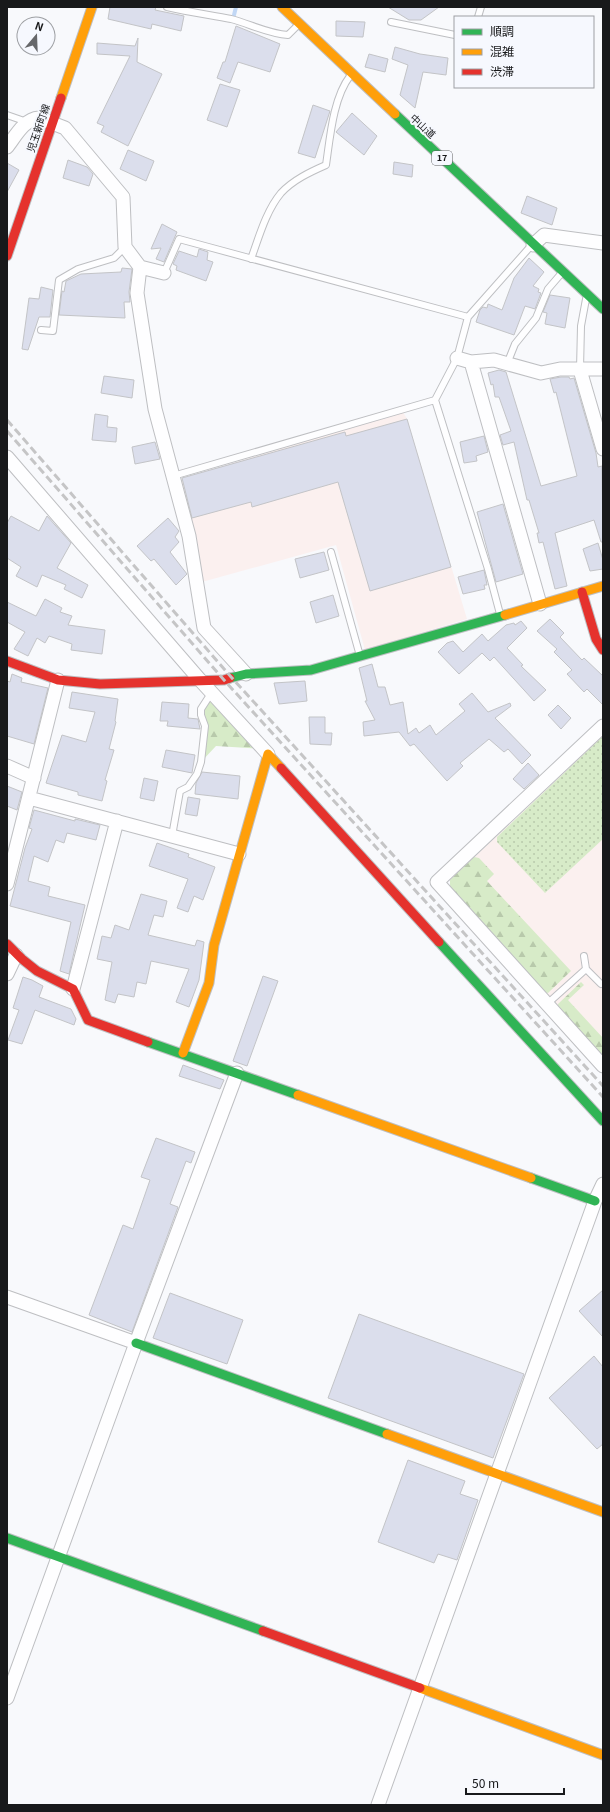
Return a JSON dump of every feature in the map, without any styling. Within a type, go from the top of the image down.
[{"type":"main road","name":"児玉新町線","points":[[7,256],[92,7]]},
{"type":"main road","name":"中山道","points":[[282,7],[533,245],[603,309]]},
{"type":"main road","points":[[7,661],[58,680],[100,684],[224,680],[246,674],[311,670],[603,586]]},
{"type":"main road","points":[[582,592],[596,640],[603,650]]},
{"type":"main road","points":[[182,1053],[208,983],[214,945],[268,754]]},
{"type":"main road","points":[[268,754],[603,1121]]},
{"type":"main road","points":[[7,944],[16,955],[44,976],[73,989],[88,1020],[595,1201]]},
{"type":"main road","points":[[136,1343],[603,1512]]},
{"type":"main road","points":[[7,1538],[603,1755]]},
{"type":"street","points":[[7,147],[27,122],[38,118],[65,128],[123,197],[125,247],[140,267],[164,273]]},
{"type":"street","points":[[533,245],[544,235],[603,243]]},
{"type":"street","points":[[140,267],[137,293],[155,409],[189,536],[204,628],[246,674]]},
{"type":"street","points":[[457,358],[471,362],[494,360],[541,373],[560,369],[603,369]]},
{"type":"street","points":[[471,362],[540,604]]},
{"type":"street","points":[[580,370],[603,449]]},
{"type":"street","points":[[7,457],[200,680],[268,754]]},
{"type":"street","points":[[7,884],[58,680]]},
{"type":"street","points":[[603,726],[437,882],[603,1066]]},
{"type":"street","points":[[7,766],[34,778]]},
{"type":"street","points":[[29,798],[239,854]]},
{"type":"street","points":[[73,989],[117,821]]},
{"type":"street","points":[[7,974],[16,955]]},
{"type":"street","points":[[7,1698],[136,1343],[237,1073]]},
{"type":"street","points":[[378,1805],[595,1201],[603,1184]]},
{"type":"street","points":[[7,1297],[136,1343]]},
{"type":"lane","points":[[167,7],[232,20],[262,28],[277,34],[288,34],[300,24]]},
{"type":"lane","points":[[391,22],[454,35]]},
{"type":"lane","points":[[250,258],[273,206],[281,193],[305,175],[326,165],[333,116],[346,82],[352,74]]},
{"type":"lane","points":[[7,115],[27,122]]},
{"type":"lane","points":[[164,273],[179,239],[468,317]]},
{"type":"lane","points":[[500,616],[488,569],[435,400],[457,358],[468,317],[533,245]]},
{"type":"lane","points":[[41,330],[53,331],[59,280],[78,269],[114,258],[125,247]]},
{"type":"lane","points":[[507,364],[515,344],[536,318],[548,289],[563,272]]},
{"type":"lane","points":[[580,370],[581,326],[587,294]]},
{"type":"lane","points":[[173,476],[435,400]]},
{"type":"lane","points":[[331,552],[360,657]]},
{"type":"lane","points":[[172,836],[180,791],[188,787],[197,774],[201,762],[205,726],[201,715],[201,709],[212,692]]},
{"type":"lane","points":[[584,956],[586,969],[601,984]]},
{"type":"lane","points":[[547,1004],[586,969]]},
{"type":"shaded area","points":[[403,412],[407,419],[467,619],[365,650],[336,545],[202,582],[179,486],[183,478]]},
{"type":"shaded area","points":[[603,736],[603,1057],[450,889],[450,880]]},
{"type":"green space","points":[[212,692],[263,749],[216,746],[201,762],[205,739],[202,707]]},
{"type":"green space","points":[[603,736],[603,839],[545,893],[497,842],[497,837]]},
{"type":"green space","points":[[474,857],[479,858],[494,874],[487,881],[571,971],[548,993],[544,992],[450,889],[450,880]]},
{"type":"green space","points":[[581,982],[584,985],[568,1000],[603,1038],[603,1057],[558,1008],[558,1004]]},
{"type":"building","points":[[110,7],[156,7],[155,10],[184,16],[181,31],[152,24],[151,29],[108,19]]},
{"type":"building","points":[[388,7],[439,7],[421,20],[409,20]]},
{"type":"building","points":[[336,21],[365,22],[363,37],[336,36]]},
{"type":"building","points":[[236,26],[280,44],[270,72],[238,62],[230,83],[217,78],[223,62],[225,62]]},
{"type":"building","points":[[138,38],[137,62],[162,74],[128,146],[101,132],[104,126],[97,123],[130,56],[97,54],[97,43],[135,46]]},
{"type":"building","points":[[395,47],[420,54],[448,58],[446,75],[423,72],[415,108],[400,95],[408,65],[392,59]]},
{"type":"building","points":[[369,54],[388,59],[385,72],[365,67]]},
{"type":"building","points":[[220,84],[240,90],[227,127],[207,120]]},
{"type":"building","points":[[313,105],[330,111],[315,158],[298,153]]},
{"type":"building","points":[[352,113],[377,136],[364,155],[336,132]]},
{"type":"building","points":[[128,150],[154,161],[146,181],[120,169]]},
{"type":"building","points":[[68,160],[87,167],[93,174],[89,186],[63,178]]},
{"type":"building","points":[[394,162],[413,165],[412,177],[393,174]]},
{"type":"building","points":[[7,163],[19,170],[7,192]]},
{"type":"building","points":[[527,196],[557,208],[552,225],[521,213]]},
{"type":"building","points":[[162,224],[177,232],[164,262],[156,259],[161,248],[151,249]]},
{"type":"building","points":[[199,249],[208,252],[207,260],[213,262],[206,281],[176,270],[177,266],[173,264],[179,251],[197,257]]},
{"type":"building","points":[[529,258],[544,272],[533,286],[539,289],[538,292],[541,293],[535,309],[525,306],[514,335],[476,322],[480,310],[483,307],[487,308],[488,304],[502,310],[514,278]]},
{"type":"building","points":[[122,268],[132,269],[129,292],[130,302],[124,302],[125,318],[59,315],[62,291],[64,292],[66,281],[81,274],[121,272]]},
{"type":"building","points":[[41,287],[53,290],[50,317],[39,317],[28,350],[22,349],[29,298],[39,299]]},
{"type":"building","points":[[550,295],[570,298],[565,328],[545,324],[547,313],[543,312]]},
{"type":"building","points":[[499,370],[506,372],[541,486],[577,476],[556,392],[554,393],[550,379],[561,377],[569,377],[570,379],[574,378],[596,453],[598,467],[602,466],[603,542],[601,542],[594,520],[555,533],[567,586],[555,589],[543,542],[539,543],[537,533],[539,533],[529,500],[527,500],[514,442],[503,445],[500,435],[511,431],[499,397],[495,397],[493,384],[491,385],[488,373]]},
{"type":"building","points":[[104,376],[134,380],[132,398],[101,393]]},
{"type":"building","points":[[95,414],[108,416],[107,427],[117,428],[116,442],[92,440]]},
{"type":"building","points":[[407,419],[451,567],[370,591],[338,482],[252,507],[251,502],[192,518],[182,478],[345,432],[346,436]]},
{"type":"building","points":[[484,436],[488,452],[476,456],[477,461],[464,463],[460,442]]},
{"type":"building","points":[[155,442],[160,459],[135,464],[132,447]]},
{"type":"building","points":[[503,504],[523,574],[496,582],[477,512]]},
{"type":"building","points":[[11,516],[39,531],[47,516],[71,543],[57,568],[88,585],[82,598],[64,589],[66,585],[42,575],[37,587],[16,576],[21,567],[7,558],[7,523]]},
{"type":"building","points":[[168,518],[179,531],[175,537],[179,542],[170,552],[187,574],[176,585],[154,559],[151,561],[137,546]]},
{"type":"building","points":[[598,543],[603,560],[603,569],[590,571],[583,549]]},
{"type":"building","points":[[324,552],[329,570],[300,578],[295,559]]},
{"type":"building","points":[[484,570],[487,585],[484,585],[485,589],[463,594],[458,577]]},
{"type":"building","points":[[333,595],[339,616],[316,623],[310,602]]},
{"type":"building","points":[[45,599],[62,608],[60,612],[72,616],[68,625],[105,630],[102,654],[71,650],[72,644],[49,636],[45,643],[37,638],[28,656],[14,649],[25,632],[7,622],[7,602],[36,616]]},
{"type":"building","points":[[550,619],[564,633],[560,637],[582,660],[584,658],[603,676],[603,705],[587,689],[584,692],[567,674],[572,670],[554,652],[557,649],[537,631]]},
{"type":"building","points":[[521,621],[527,628],[507,648],[523,665],[521,666],[546,690],[534,701],[494,657],[490,661],[482,653],[459,674],[438,652],[447,643],[453,641],[463,652],[482,634],[488,641],[506,625],[514,623],[515,625]]},
{"type":"building","points":[[372,664],[378,687],[385,687],[390,705],[403,702],[408,734],[416,728],[419,733],[430,725],[436,735],[465,711],[459,704],[472,693],[488,712],[510,703],[511,706],[495,718],[531,755],[522,764],[508,749],[504,752],[489,739],[460,763],[463,766],[447,781],[414,744],[410,746],[399,732],[364,736],[363,722],[375,720],[365,701],[367,701],[359,668]]},
{"type":"building","points":[[12,674],[22,678],[21,682],[48,688],[34,744],[7,736],[7,681],[10,682]]},
{"type":"building","points":[[305,681],[307,701],[279,704],[274,683]]},
{"type":"building","points":[[72,692],[118,699],[116,722],[109,749],[114,750],[105,780],[107,781],[102,801],[78,795],[78,792],[46,783],[62,735],[86,742],[95,712],[69,708]]},
{"type":"building","points":[[162,702],[189,704],[188,718],[198,719],[200,729],[167,726],[168,721],[160,721]]},
{"type":"building","points":[[558,705],[571,718],[561,729],[548,715]]},
{"type":"building","points":[[309,717],[325,717],[325,733],[332,733],[331,745],[310,744]]},
{"type":"building","points":[[166,750],[195,755],[192,773],[162,767]]},
{"type":"building","points":[[528,763],[539,775],[524,789],[513,779]]},
{"type":"building","points":[[202,772],[240,776],[238,799],[195,794],[196,783]]},
{"type":"building","points":[[144,778],[158,781],[154,801],[140,798]]},
{"type":"building","points":[[7,786],[22,792],[17,810],[7,806]]},
{"type":"building","points":[[188,797],[200,799],[197,816],[185,814]]},
{"type":"building","points":[[34,810],[75,821],[75,819],[100,825],[96,840],[67,833],[64,843],[56,840],[48,862],[34,856],[28,881],[50,887],[48,896],[85,905],[69,974],[60,971],[71,922],[10,906],[25,848],[32,829],[29,828]]},
{"type":"building","points":[[157,843],[189,854],[188,857],[215,867],[203,900],[194,896],[188,912],[177,908],[188,879],[149,866]]},
{"type":"building","points":[[141,894],[167,901],[163,917],[154,915],[148,935],[195,946],[197,940],[204,942],[199,980],[189,1007],[176,1002],[189,969],[151,961],[146,984],[137,982],[134,997],[118,994],[115,1003],[105,1000],[112,962],[97,959],[102,936],[111,938],[115,925],[129,930]]},
{"type":"building","points":[[263,976],[278,981],[247,1066],[233,1061]]},
{"type":"building","points":[[23,977],[43,986],[39,997],[71,1009],[76,1019],[74,1025],[35,1010],[22,1044],[8,1040],[19,1010],[13,1008]]},
{"type":"building","points":[[183,1065],[224,1080],[220,1089],[179,1076]]},
{"type":"building","points":[[156,1138],[195,1152],[191,1163],[186,1161],[170,1204],[178,1207],[132,1332],[89,1315],[123,1225],[133,1229],[150,1180],[141,1177]]},
{"type":"building","points":[[603,1290],[603,1337],[579,1311]]},
{"type":"building","points":[[170,1293],[243,1320],[227,1364],[153,1338]]},
{"type":"building","points":[[359,1314],[524,1374],[493,1458],[328,1398]]},
{"type":"building","points":[[594,1356],[603,1367],[603,1444],[597,1449],[549,1398]]},
{"type":"building","points":[[408,1460],[465,1481],[460,1494],[478,1500],[457,1560],[438,1554],[434,1563],[378,1542]]},
{"type":"waterway","points":[[234,15],[236,7]]},
{"type":"railway","points":[[7,420],[232,678],[603,1086]]},
{"type":"railway","points":[[7,431],[224,680],[603,1097]]},
{"type":"traffic: fast","points":[[395,114],[603,309]]},
{"type":"traffic: fast","points":[[230,678],[246,674],[311,670],[505,615]]},
{"type":"traffic: fast","points":[[439,942],[603,1121]]},
{"type":"traffic: fast","points":[[148,1042],[298,1095]]},
{"type":"traffic: fast","points":[[531,1178],[595,1201]]},
{"type":"traffic: fast","points":[[136,1343],[387,1434]]},
{"type":"traffic: fast","points":[[7,1538],[263,1631]]},
{"type":"traffic: slow","points":[[61,98],[92,7]]},
{"type":"traffic: slow","points":[[282,7],[395,114]]},
{"type":"traffic: slow","points":[[505,615],[603,586]]},
{"type":"traffic: slow","points":[[183,1053],[209,983],[214,945],[268,754],[281,768]]},
{"type":"traffic: slow","points":[[298,1095],[531,1178]]},
{"type":"traffic: slow","points":[[387,1434],[603,1512]]},
{"type":"traffic: slow","points":[[420,1688],[603,1755]]},
{"type":"traffic: jam","points":[[7,256],[61,98]]},
{"type":"traffic: jam","points":[[582,592],[596,639],[603,650]]},
{"type":"traffic: jam","points":[[7,661],[58,680],[100,684],[224,680],[230,678]]},
{"type":"traffic: jam","points":[[281,768],[439,942]]},
{"type":"traffic: jam","points":[[7,944],[37,971],[73,989],[88,1020],[148,1042]]},
{"type":"traffic: jam","points":[[263,1631],[420,1688]]}]
